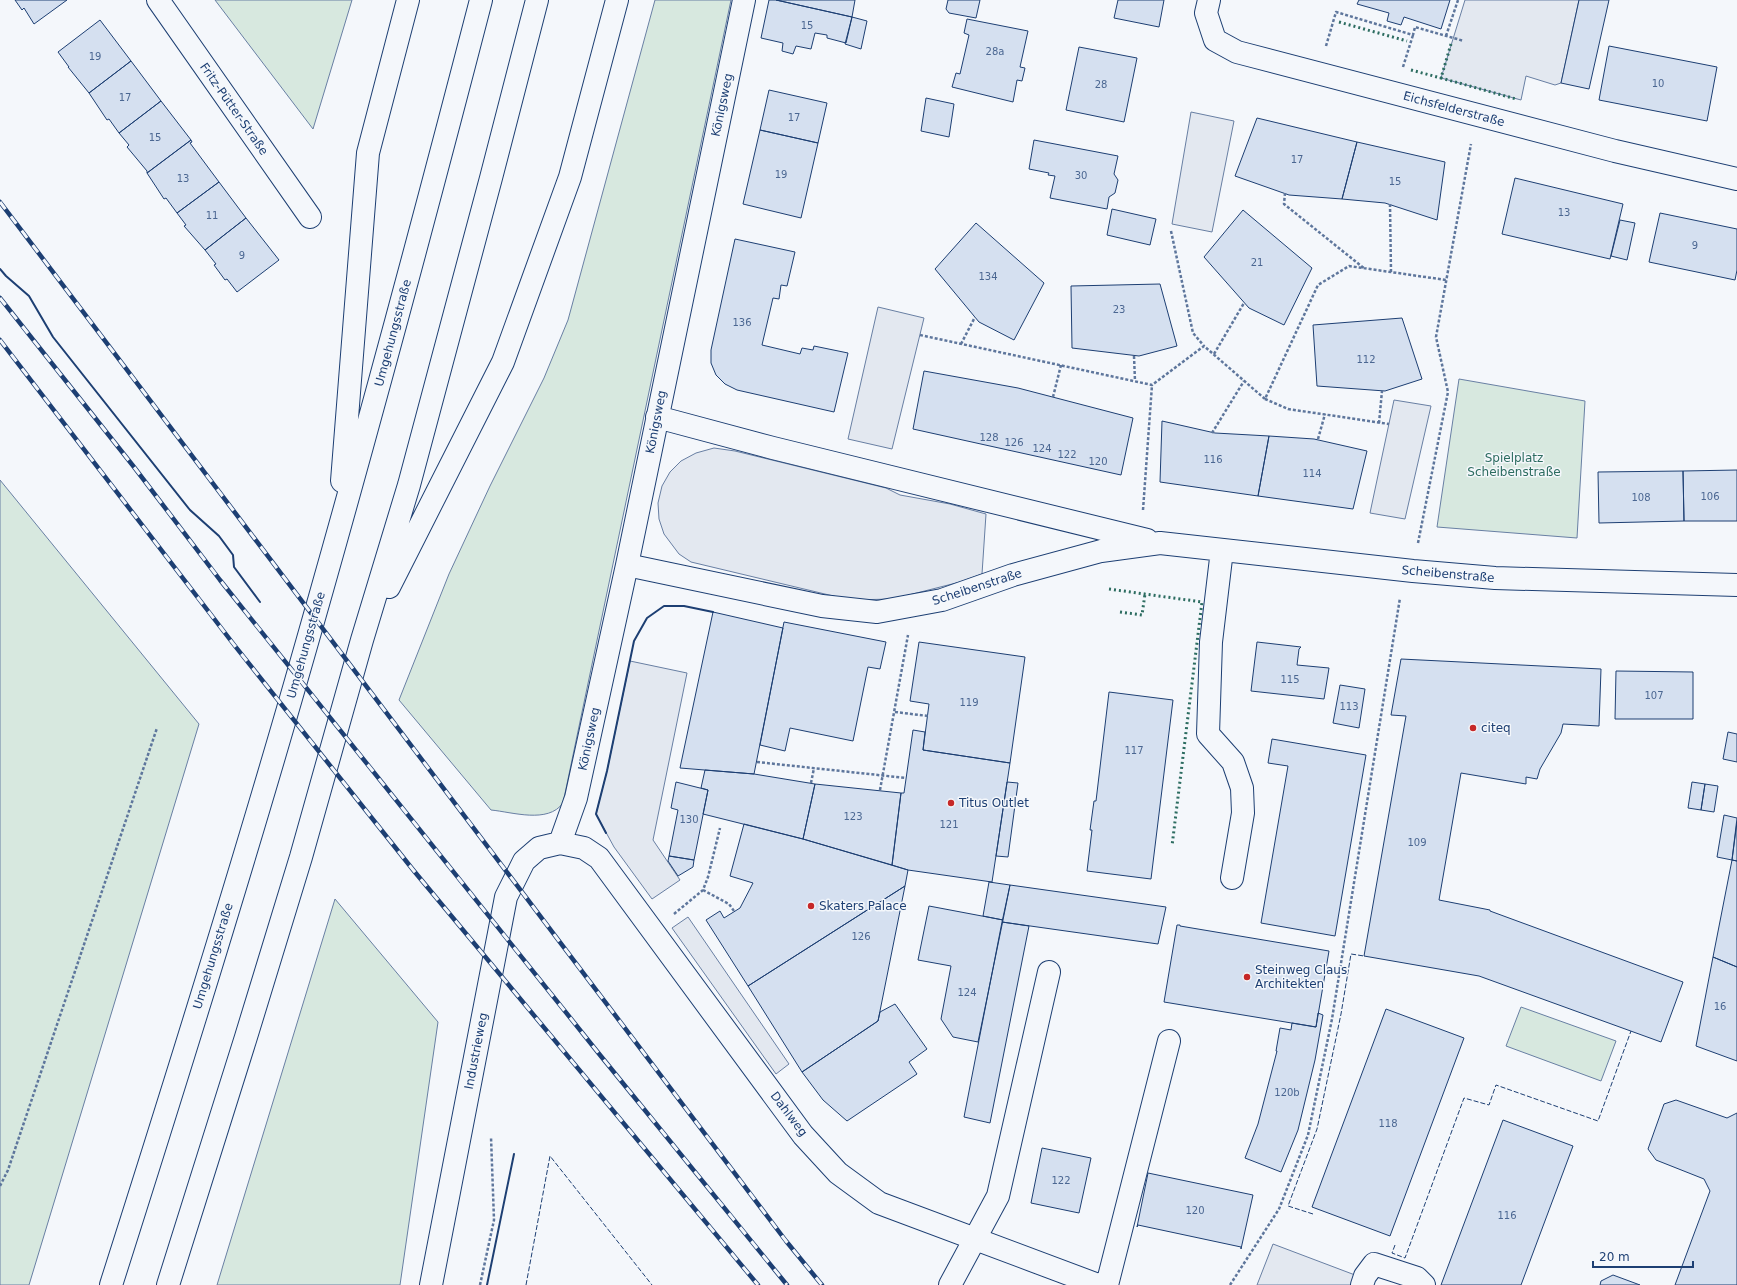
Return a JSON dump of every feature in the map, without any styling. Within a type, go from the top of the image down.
[{"type":"main road","name":"Fritz-Pütter-Straße","points":[[158,0],[310,217]]},
{"type":"main road","points":[[338,532],[368,154],[408,0]]},
{"type":"main road","name":"Umgehungsstraße","points":[[111,1285],[187,1042],[293,690],[407,280],[481,0]]},
{"type":"main road","points":[[168,1285],[296,872],[362,640],[411,478],[537,0]]},
{"type":"main road","points":[[362,640],[502,362],[570,177],[618,0]]},
{"type":"main road","name":"Königsweg","points":[[560,842],[576,798],[627,565],[744,0]]},
{"type":"main road","name":"Eichsfelderstraße","points":[[1209,0],[1206,13],[1215,40],[1237,52],[1615,151],[1737,178]]},
{"type":"main road","name":"Scheibenstraße","points":[[657,417],[773,448],[1150,541],[1408,571],[1495,578],[1737,586]]},
{"type":"main road","name":"Scheibenstraße","points":[[627,565],[822,606],[878,612],[942,600],[1020,573],[1101,551],[1150,541]]},
{"type":"main road","points":[[1222,550],[1211,642],[1208,734],[1234,762],[1242,788],[1243,813],[1232,878]]},
{"type":"main road","name":"Dahlweg","points":[[560,842],[584,848],[600,858],[803,1135],[838,1173],[879,1203],[1098,1285]]},
{"type":"main road","name":"Industrieweg","points":[[431,1285],[506,897],[524,861],[539,848],[560,842]]},
{"type":"main road","points":[[950,1285],[998,1196],[1049,972]]},
{"type":"main road","points":[[1107,1285],[1169,1041]]},
{"type":"main road","points":[[1362,1285],[1365,1276],[1374,1264],[1417,1278],[1424,1285]]},
{"type":"path","points":[[1446,36],[1458,0]]},
{"type":"path","points":[[1318,73],[1336,12],[1412,35],[1415,28],[1464,41]]},
{"type":"path","points":[[1230,1285],[1279,1209],[1308,1135],[1332,1019],[1408,571],[1448,392],[1436,337],[1477,114]]},
{"type":"path","points":[[1284,193],[1284,204],[1365,269]]},
{"type":"path","points":[[1390,204],[1391,272]]},
{"type":"path","points":[[1171,231],[1192,333],[1204,346],[1265,399],[1288,409],[1389,424]]},
{"type":"path","points":[[1265,399],[1318,285],[1348,266],[1446,280]]},
{"type":"path","points":[[1214,354],[1244,303]]},
{"type":"path","points":[[961,344],[975,317]]},
{"type":"path","points":[[920,335],[1152,385]]},
{"type":"path","points":[[1152,385],[1204,346]]},
{"type":"path","points":[[1134,356],[1135,381]]},
{"type":"path","points":[[1053,397],[1061,365]]},
{"type":"path","points":[[1212,433],[1244,381]]},
{"type":"path","points":[[1150,541],[1152,385]]},
{"type":"path","points":[[1379,423],[1382,391]]},
{"type":"path","points":[[1318,440],[1325,414]]},
{"type":"path","points":[[880,790],[908,645],[911,606]]},
{"type":"path","points":[[895,712],[928,716]]},
{"type":"path","points":[[0,1186],[8,1170],[157,728]]},
{"type":"path","points":[[756,762],[906,778]]},
{"type":"path","points":[[811,783],[814,768]]},
{"type":"path","points":[[653,931],[702,890],[708,876],[720,828]]},
{"type":"path","points":[[702,890],[729,904],[734,912]]},
{"type":"path","points":[[480,1285],[494,1220],[490,1134]]},
{"type":"green space","points":[[215,0],[352,0],[313,129]]},
{"type":"green space","points":[[655,0],[731,0],[563,803],[548,813],[539,815],[491,810],[399,700],[449,574],[490,486],[544,378],[568,320]]},
{"type":"green space","name":"Spielplatz Scheibenstraße","points":[[1459,379],[1585,401],[1577,538],[1437,527]]},
{"type":"green space","points":[[0,480],[199,724],[29,1285],[0,1285]]},
{"type":"green space","points":[[335,899],[438,1022],[400,1285],[217,1285]]},
{"type":"green space","points":[[1521,1007],[1616,1041],[1601,1081],[1506,1046]]},
{"type":"shaded area","points":[[1465,0],[1579,0],[1561,83],[1555,85],[1526,76],[1521,100],[1441,78]]},
{"type":"shaded area","points":[[1191,112],[1234,121],[1212,232],[1172,224]]},
{"type":"shaded area","points":[[878,307],[924,318],[892,449],[848,439]]},
{"type":"shaded area","points":[[1394,400],[1431,406],[1405,519],[1370,513]]},
{"type":"shaded area","points":[[714,448],[735,451],[886,488],[900,495],[950,504],[986,514],[982,574],[960,582],[893,599],[850,600],[691,562],[679,554],[664,534],[659,519],[658,503],[662,486],[670,472],[681,461],[696,453]]},
{"type":"shaded area","points":[[630,661],[687,673],[653,840],[680,880],[652,899],[614,847],[596,814],[607,771]]},
{"type":"shaded area","points":[[688,917],[789,1064],[776,1074],[672,928]]},
{"type":"shaded area","points":[[1273,1244],[1355,1275],[1351,1285],[1257,1285]]},
{"type":"building","points":[[15,0],[67,0],[34,24],[24,8],[22,10]]},
{"type":"building","points":[[769,0],[776,0],[852,17],[846,43],[827,38],[827,35],[815,33],[811,49],[796,46],[793,54],[782,51],[783,43],[761,38]]},
{"type":"building","points":[[776,0],[855,0],[852,17]]},
{"type":"building","points":[[948,0],[980,0],[976,18],[949,13],[946,9]]},
{"type":"building","points":[[1118,0],[1164,0],[1159,27],[1114,18]]},
{"type":"building","points":[[1359,0],[1450,0],[1441,29],[1404,17],[1401,25],[1387,21],[1389,13],[1357,4]]},
{"type":"building","points":[[1579,0],[1609,0],[1589,89],[1561,83]]},
{"type":"building","points":[[852,17],[867,21],[861,49],[845,44]]},
{"type":"building","points":[[967,19],[1028,31],[1020,67],[1025,68],[1022,81],[1017,80],[1013,102],[952,87],[956,73],[960,74],[969,35],[964,33]]},
{"type":"building","points":[[100,20],[131,61],[89,93],[58,52]]},
{"type":"building","points":[[1609,46],[1717,67],[1707,121],[1599,100]]},
{"type":"building","points":[[1079,47],[1137,58],[1124,122],[1066,110]]},
{"type":"building","points":[[131,61],[161,101],[119,133],[109,119],[107,120],[89,93]]},
{"type":"building","points":[[769,90],[827,103],[818,143],[760,130]]},
{"type":"building","points":[[926,98],[954,104],[949,137],[921,131]]},
{"type":"building","points":[[161,101],[191,140],[147,173],[147,171],[127,147],[129,145],[119,133]]},
{"type":"building","points":[[1257,118],[1357,142],[1342,199],[1289,195],[1235,176]]},
{"type":"building","points":[[760,130],[818,143],[801,218],[743,204]]},
{"type":"building","points":[[191,140],[192,142],[190,143],[219,182],[177,213],[166,198],[164,199],[147,173]]},
{"type":"building","points":[[1034,140],[1118,156],[1114,174],[1118,180],[1115,193],[1109,197],[1107,209],[1050,198],[1055,176],[1048,175],[1049,173],[1029,169]]},
{"type":"building","points":[[1357,142],[1445,162],[1437,220],[1385,203],[1342,199]]},
{"type":"building","points":[[1515,178],[1623,204],[1610,259],[1502,234]]},
{"type":"building","points":[[219,182],[246,218],[205,250],[184,226],[186,225],[177,213]]},
{"type":"building","points":[[1112,209],[1156,219],[1150,245],[1107,235]]},
{"type":"building","points":[[1243,210],[1312,268],[1284,325],[1249,308],[1204,257]]},
{"type":"building","points":[[1660,213],[1737,229],[1737,270],[1735,280],[1649,262]]},
{"type":"building","points":[[246,218],[279,260],[237,292],[227,279],[225,280],[214,265],[216,264],[205,250]]},
{"type":"building","points":[[1620,220],[1635,223],[1627,260],[1611,256]]},
{"type":"building","points":[[976,223],[1044,283],[1014,340],[979,322],[935,269]]},
{"type":"building","points":[[735,239],[795,252],[787,286],[781,285],[779,299],[773,298],[762,345],[800,354],[802,348],[813,350],[814,346],[848,353],[834,412],[737,390],[725,384],[716,375],[711,363],[711,350]]},
{"type":"building","points":[[1160,284],[1177,346],[1139,356],[1072,348],[1071,286]]},
{"type":"building","points":[[1402,318],[1422,379],[1385,391],[1317,386],[1313,325]]},
{"type":"building","points":[[924,371],[1018,388],[1133,418],[1121,475],[913,429]]},
{"type":"building","points":[[1162,421],[1215,433],[1269,436],[1258,496],[1160,482]]},
{"type":"building","points":[[1269,436],[1314,439],[1367,451],[1353,509],[1258,496]]},
{"type":"building","points":[[1737,470],[1737,521],[1684,521],[1683,471]]},
{"type":"building","points":[[1683,471],[1684,521],[1599,523],[1598,472]]},
{"type":"building","points":[[713,612],[783,628],[754,774],[680,768]]},
{"type":"building","points":[[784,622],[886,642],[880,669],[868,667],[853,741],[790,728],[785,751],[760,745]]},
{"type":"building","points":[[919,642],[1025,657],[1010,763],[923,750],[929,704],[910,701]]},
{"type":"building","points":[[1257,642],[1301,647],[1299,649],[1297,665],[1329,668],[1324,699],[1251,691]]},
{"type":"building","points":[[1401,659],[1601,669],[1599,726],[1563,724],[1561,733],[1540,769],[1537,779],[1526,777],[1526,784],[1461,773],[1439,900],[1490,910],[1683,982],[1661,1042],[1479,976],[1364,956],[1406,716],[1391,715]]},
{"type":"building","points":[[1616,671],[1693,672],[1693,719],[1615,719]]},
{"type":"building","points":[[1340,685],[1365,689],[1359,728],[1333,723]]},
{"type":"building","points":[[1109,692],[1173,700],[1151,879],[1087,871],[1092,830],[1090,830],[1094,801],[1096,801]]},
{"type":"building","points":[[913,730],[925,732],[923,750],[1010,763],[992,882],[908,870],[892,865],[901,793],[904,793]]},
{"type":"building","points":[[1728,732],[1737,734],[1737,762],[1723,759]]},
{"type":"building","points":[[1272,739],[1366,755],[1335,936],[1261,923],[1288,766],[1268,763]]},
{"type":"building","points":[[705,770],[754,774],[815,784],[803,839],[703,814],[708,790],[701,788]]},
{"type":"building","points":[[676,782],[708,790],[694,860],[669,856],[678,810],[671,808]]},
{"type":"building","points":[[1007,782],[1018,783],[1008,857],[996,856]]},
{"type":"building","points":[[1692,782],[1705,784],[1701,810],[1688,808]]},
{"type":"building","points":[[815,784],[901,793],[892,865],[803,839]]},
{"type":"building","points":[[1705,784],[1718,786],[1714,812],[1701,810]]},
{"type":"building","points":[[1724,815],[1737,818],[1732,860],[1717,857]]},
{"type":"building","points":[[1737,822],[1737,861],[1732,860]]},
{"type":"building","points":[[744,824],[803,839],[908,870],[905,886],[748,986],[706,920],[720,911],[724,918],[740,908],[753,883],[730,876]]},
{"type":"building","points":[[669,856],[694,860],[693,867],[678,876],[668,861]]},
{"type":"building","points":[[1732,860],[1737,861],[1737,967],[1713,957]]},
{"type":"building","points":[[989,882],[1010,885],[1003,920],[983,916]]},
{"type":"building","points":[[1010,885],[1166,907],[1158,944],[1002,922]]},
{"type":"building","name":"Skaters Palace","points":[[905,886],[878,1021],[802,1072],[748,986]]},
{"type":"building","points":[[929,906],[1003,920],[978,1042],[953,1037],[941,1019],[951,966],[918,960]]},
{"type":"building","points":[[1002,922],[1029,926],[990,1123],[964,1117]]},
{"type":"building","name":"Steinweg Claus Architekten","points":[[1177,925],[1329,951],[1316,1027],[1164,1002]]},
{"type":"building","points":[[1713,957],[1737,967],[1737,1061],[1696,1046]]},
{"type":"building","points":[[895,1004],[927,1049],[909,1062],[917,1074],[847,1121],[823,1100],[802,1072],[878,1021],[880,1012]]},
{"type":"building","points":[[1386,1009],[1464,1038],[1390,1236],[1312,1207]]},
{"type":"building","points":[[1318,1013],[1323,1015],[1315,1060],[1298,1130],[1281,1172],[1245,1158],[1258,1124],[1277,1051],[1280,1028],[1291,1030],[1292,1023],[1316,1027]]},
{"type":"building","points":[[1676,1100],[1727,1118],[1737,1113],[1737,1285],[1675,1285],[1710,1191],[1704,1179],[1656,1160],[1648,1149],[1664,1104]]},
{"type":"building","points":[[1503,1120],[1573,1146],[1521,1285],[1441,1285]]},
{"type":"building","points":[[1042,1148],[1091,1158],[1079,1213],[1031,1203]]},
{"type":"building","points":[[1148,1173],[1253,1195],[1241,1249],[1241,1247],[1138,1225],[1137,1227]]},
{"type":"building","points":[[1613,1275],[1640,1285],[1600,1285],[1601,1281]]},
{"type":"railway","points":[[0,202],[786,1241],[822,1285]]},
{"type":"railway","points":[[0,298],[134,467],[220,580],[600,1055],[787,1285]]},
{"type":"railway","points":[[0,340],[235,646],[414,871],[758,1285]]},
{"type":"hedge","points":[[1339,22],[1407,41]]},
{"type":"hedge","points":[[1451,44],[1441,78],[1516,99]]},
{"type":"hedge","points":[[1411,70],[1441,78]]},
{"type":"hedge","points":[[1109,589],[1202,602],[1172,846]]},
{"type":"hedge","points":[[1120,612],[1142,615],[1145,594]]},
{"type":"fence","points":[[1313,1214],[1288,1206],[1317,1129],[1341,1014],[1351,954],[1364,956]]},
{"type":"fence","points":[[1395,1245],[1392,1253],[1405,1258],[1464,1098],[1489,1105],[1496,1085],[1598,1121],[1631,1031]]},
{"type":"fence","points":[[526,1285],[550,1156],[652,1285]]},
{"type":"wall","points":[[0,269],[29,296],[53,337],[190,510],[219,536],[233,555],[234,567],[260,602]]},
{"type":"wall","points":[[606,833],[596,814],[607,771],[634,641],[647,618],[664,606],[684,606],[713,612]]},
{"type":"wall","points":[[487,1285],[514,1154]]},
{"type":"place","name":"citeq","points":[[1473,728]]},
{"type":"place","name":"Titus Outlet","points":[[951,803]]},
{"type":"place","name":"Skaters Palace","points":[[811,906]]},
{"type":"place","name":"Steinweg Claus Architekten","points":[[1247,977]]}]
